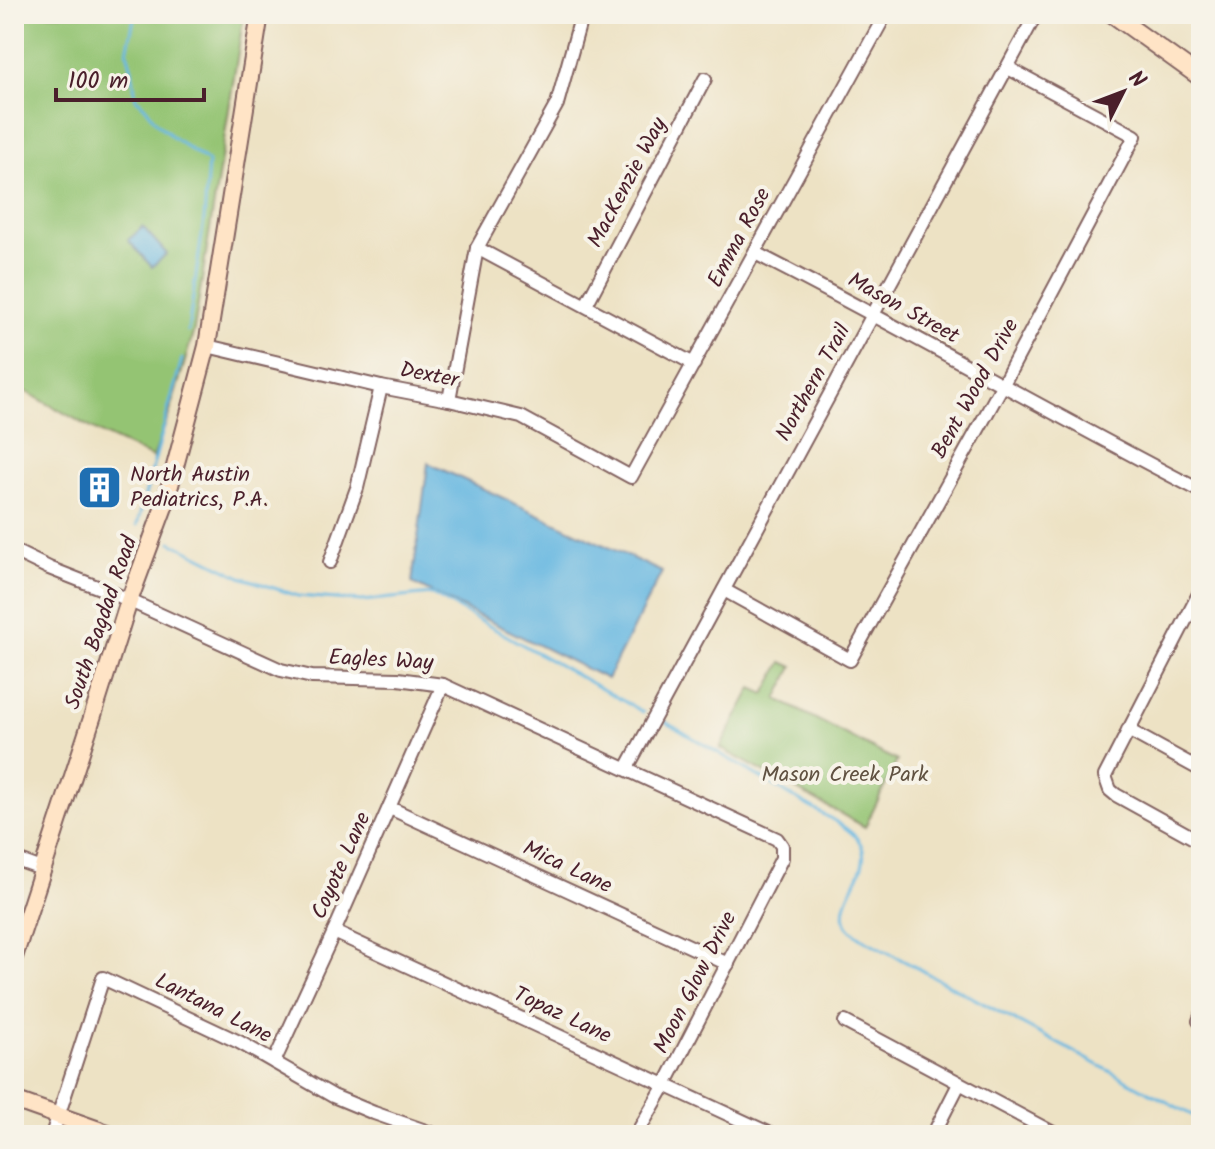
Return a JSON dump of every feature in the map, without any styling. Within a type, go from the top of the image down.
[{"type":"main road","name":"South Bagdad Road","points":[[14,957],[129,601],[165,504],[207,346],[260,14]]},
{"type":"main road","points":[[1112,14],[1201,78]]},
{"type":"main road","points":[[14,1100],[113,1135]]},
{"type":"street","points":[[449,400],[477,248],[557,104],[582,14]]},
{"type":"street","name":"Emma Rose","points":[[631,477],[755,253],[879,16]]},
{"type":"street","name":"Northern Trail","points":[[627,768],[1035,16]]},
{"type":"street","name":"Bent Wood Drive","points":[[724,590],[850,660],[1002,386],[1135,136],[1008,68]]},
{"type":"street","name":"MacKenzie Way","points":[[586,305],[705,79]]},
{"type":"street","points":[[477,248],[694,364]]},
{"type":"street","name":"Mason Street","points":[[755,253],[1201,491]]},
{"type":"street","name":"Dexter","points":[[207,346],[521,417],[631,477]]},
{"type":"street","points":[[330,562],[357,488],[381,387]]},
{"type":"street","name":"Eagles Way","points":[[14,551],[281,670],[312,677],[398,679],[443,685],[774,836],[782,846]]},
{"type":"street","points":[[1201,590],[1197,607],[1107,771],[1106,783],[1116,795],[1201,842]]},
{"type":"street","name":"Coyote Lane","points":[[274,1062],[443,685]]},
{"type":"street","points":[[1128,730],[1201,770]]},
{"type":"street","name":"Mica Lane","points":[[390,808],[728,964]]},
{"type":"street","name":"Moon Glow Drive","points":[[636,1135],[782,858],[782,846]]},
{"type":"street","points":[[14,859],[42,869]]},
{"type":"street","name":"Topaz Lane","points":[[334,932],[773,1135]]},
{"type":"street","name":"Lantana Lane","points":[[59,1115],[103,978],[227,1036],[333,1096],[437,1135]]},
{"type":"street","points":[[845,1022],[1057,1135]]},
{"type":"street","points":[[933,1135],[959,1084]]},
{"type":"street","points":[[52,1135],[59,1115]]},
{"type":"green space","points":[[14,14],[244,14],[194,330],[153,458],[14,385]]},
{"type":"green space","name":"Mason Creek Park","points":[[782,662],[793,667],[777,699],[897,761],[865,827],[720,748],[752,688],[765,694]]},
{"type":"water","points":[[143,227],[167,254],[152,267],[128,240]]},
{"type":"water","points":[[428,463],[662,572],[607,679],[412,583]]},
{"type":"waterway","points":[[135,14],[127,52],[136,99],[171,136],[208,162],[204,220],[188,331]]},
{"type":"waterway","points":[[137,525],[182,359]]},
{"type":"waterway","points":[[171,542],[241,577],[298,596],[362,601],[432,594],[643,712]]},
{"type":"waterway","points":[[664,721],[855,836],[863,851],[863,862],[844,913],[847,926],[856,934],[1201,1120]]},
{"type":"place","name":"North Austin Pediatrics, P.A.","points":[[99,488]]}]
